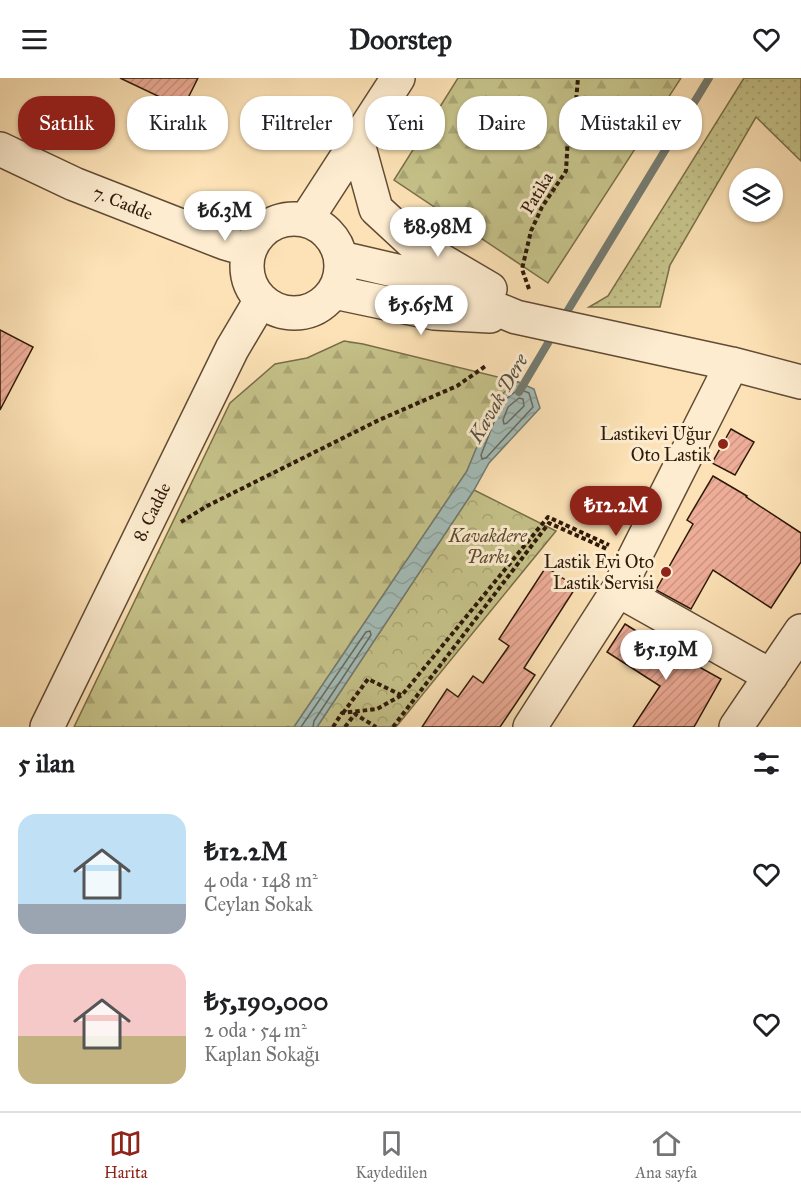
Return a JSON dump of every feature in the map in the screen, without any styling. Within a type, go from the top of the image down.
[{"type":"street","points":[[306,220],[398,78]]},
{"type":"street","points":[[357,140],[376,209],[415,245],[524,307],[580,332],[732,364],[801,382]]},
{"type":"street","name":"7. Cadde","points":[[0,149],[74,183],[225,243],[249,250]]},
{"type":"street","points":[[289,218],[306,220],[323,228],[332,237],[338,247],[342,270],[334,292],[316,308],[293,314],[281,312],[261,300],[253,291],[246,268],[249,250],[258,235],[267,227],[289,218]]},
{"type":"street","points":[[341,258],[414,275],[524,307]]},
{"type":"street","points":[[334,292],[434,313],[524,307]]},
{"type":"street","name":"8. Cadde","points":[[47,727],[232,349],[261,300]]},
{"type":"street","points":[[530,727],[618,590],[732,364]]},
{"type":"street","points":[[618,590],[771,676]]},
{"type":"street","points":[[736,727],[801,631]]},
{"type":"path","name":"Patika","points":[[524,307],[527,286],[522,269],[531,231],[542,207],[566,171],[568,136],[575,113],[578,78]]},
{"type":"path","points":[[179,524],[207,506],[380,420],[457,386],[487,365]]},
{"type":"path","points":[[342,713],[377,709],[402,695],[548,517],[634,558]]},
{"type":"path","points":[[393,727],[549,523],[634,558]]},
{"type":"path","points":[[333,727],[368,679],[402,695]]},
{"type":"path","points":[[345,727],[355,714],[376,727]]},
{"type":"green space","points":[[458,78],[681,78],[669,96],[559,96],[559,150],[634,150],[548,283],[394,180],[413,150],[445,150],[445,99]]},
{"type":"green space","points":[[744,78],[801,78],[801,161],[756,117],[670,265],[660,307],[589,307],[608,296],[699,150],[702,150],[702,145]]},
{"type":"green space","points":[[344,341],[518,382],[497,398],[467,471],[294,727],[74,727],[230,403],[275,364],[307,358]]},
{"type":"green space","name":"Kavakdere Parkı","points":[[474,490],[556,531],[396,727],[317,727]]},
{"type":"water","points":[[518,382],[534,389],[540,408],[489,463],[474,490],[317,727],[294,727],[467,471],[497,398]]},
{"type":"building","points":[[120,78],[198,78],[189,96],[158,96]]},
{"type":"building","points":[[0,330],[33,347],[0,410]]},
{"type":"building","points":[[731,429],[754,442],[735,475],[712,463]]},
{"type":"building","points":[[713,476],[801,533],[801,562],[771,608],[713,570],[691,609],[656,590],[693,524],[687,520]]},
{"type":"building","points":[[546,567],[576,587],[524,668],[535,675],[500,727],[422,727],[447,689],[458,697],[473,676],[483,683],[509,646],[499,639]]},
{"type":"building","points":[[625,624],[684,661],[685,659],[721,679],[694,727],[633,727],[660,686],[607,652]]},
{"type":"waterway","name":"Kavak Dere","points":[[562,320],[709,78]]},
{"type":"waterway","name":"Kavak Dere","points":[[519,392],[554,333]]},
{"type":"place","name":"Lastikevi Uğur Oto Lastik","points":[[723,444]]},
{"type":"place","name":"Lastik Evi Oto Lastik Servisi","points":[[666,572]]}]
